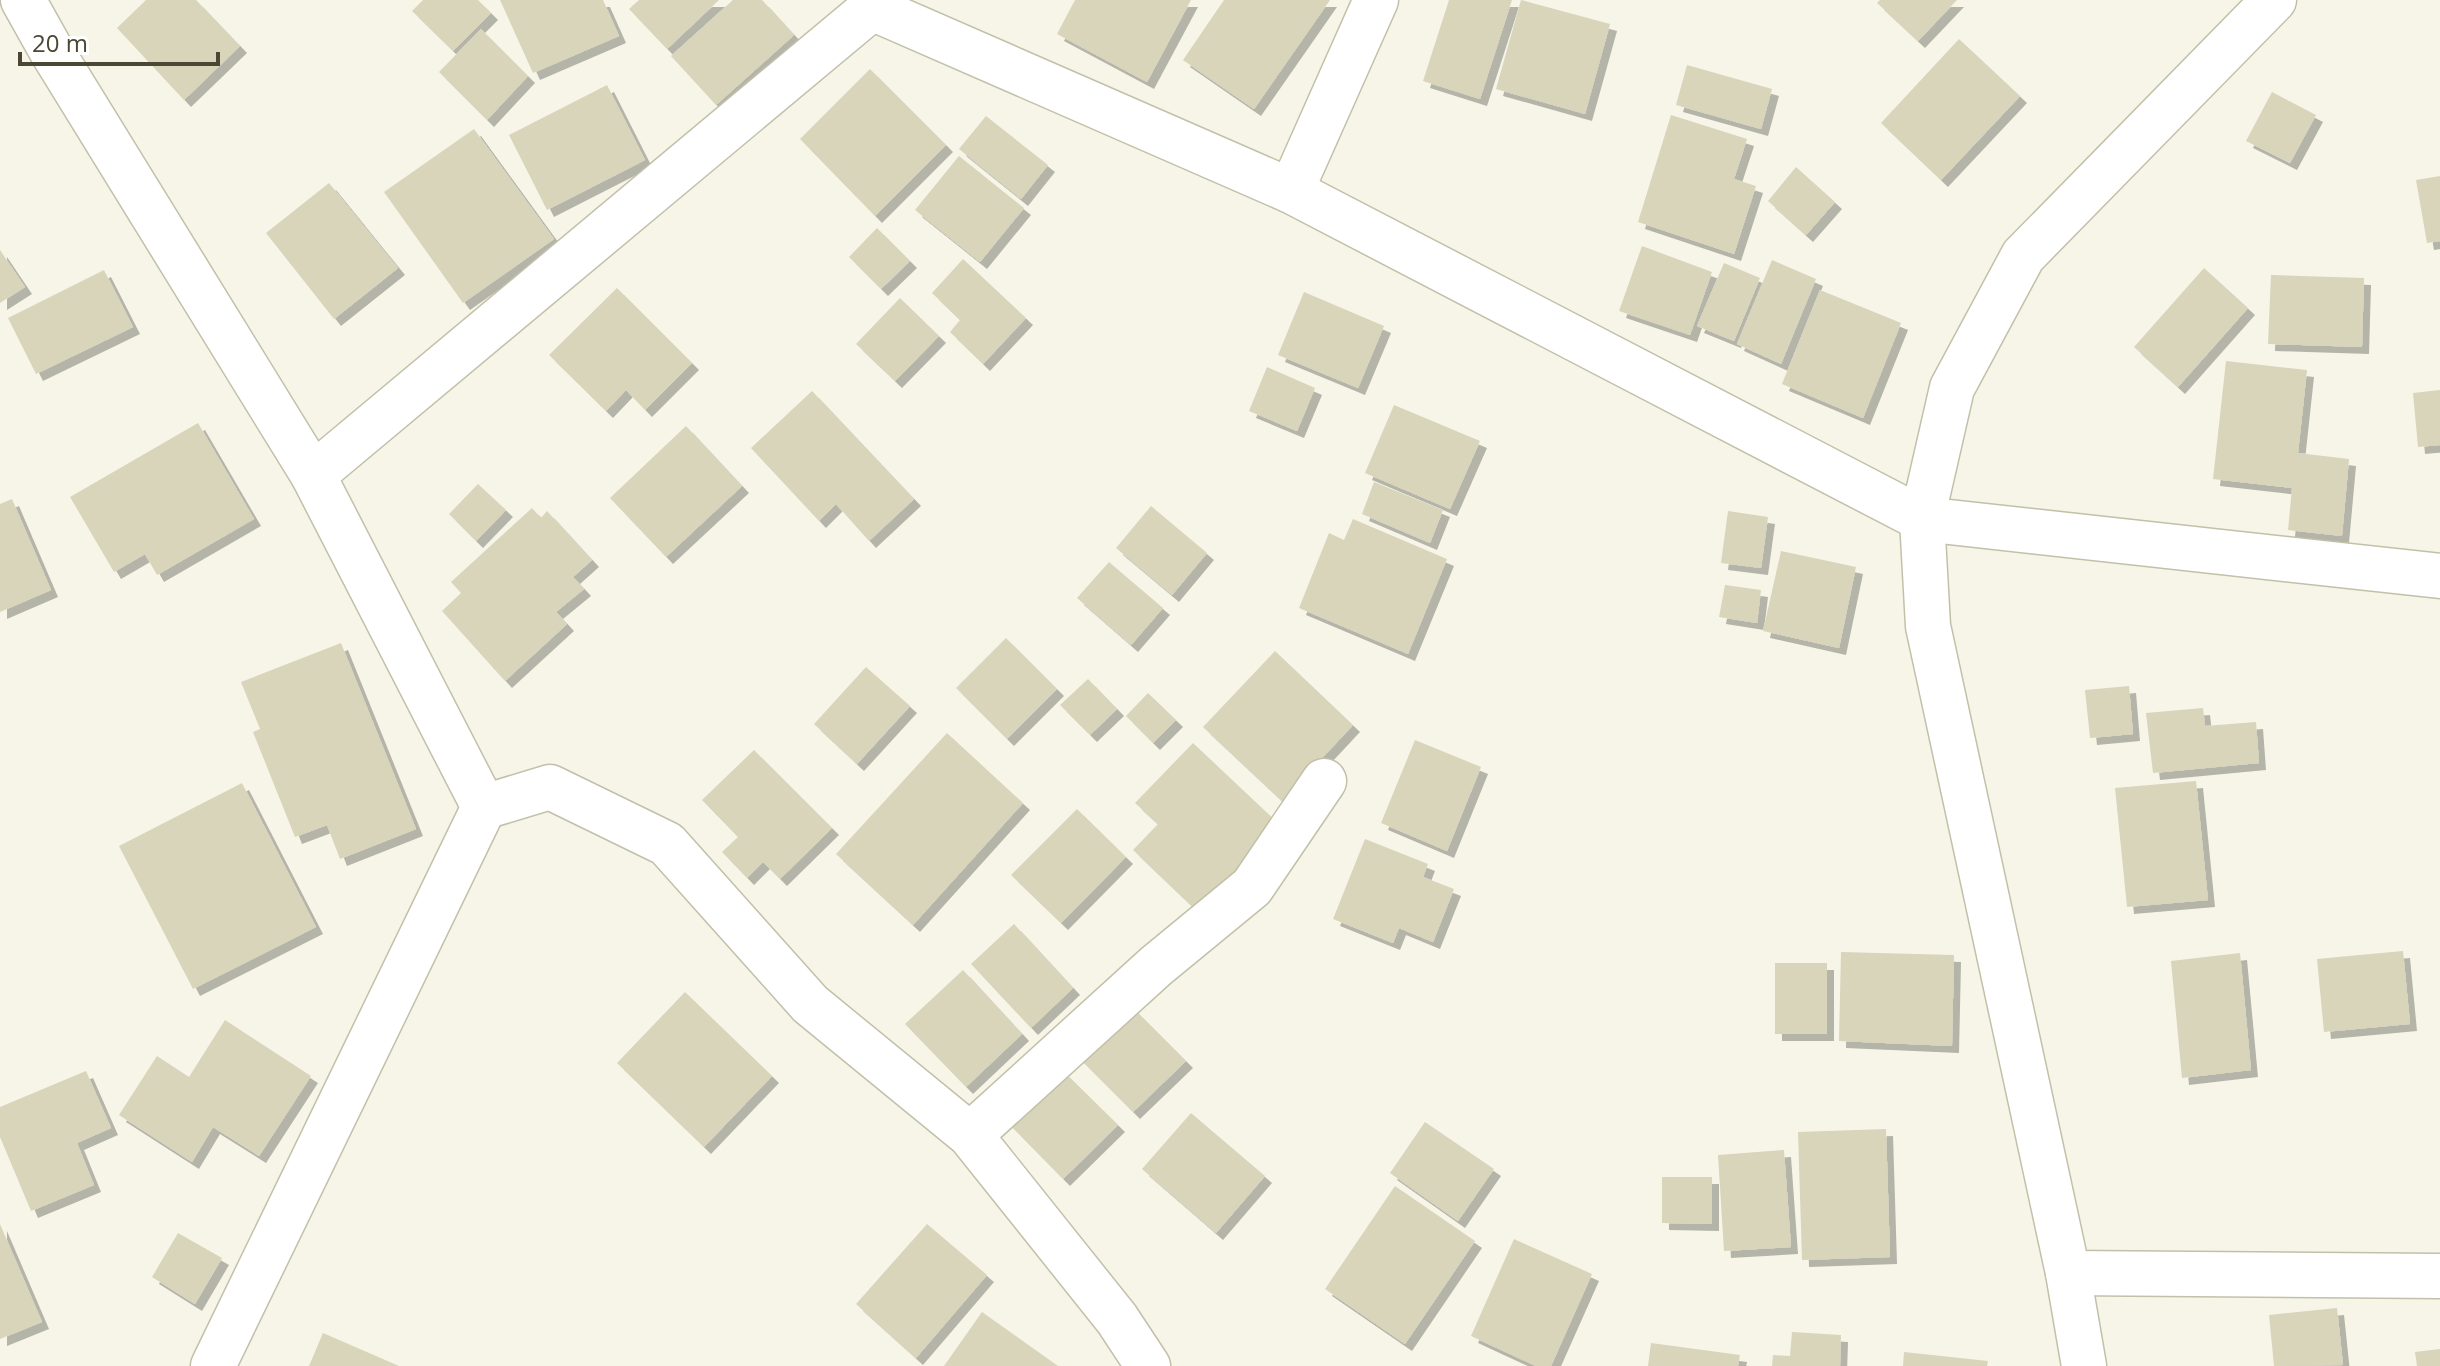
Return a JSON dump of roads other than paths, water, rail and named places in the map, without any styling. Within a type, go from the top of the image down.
[{"type":"street","points":[[23,0],[313,475],[484,807]]},
{"type":"street","points":[[1291,191],[1376,0]]},
{"type":"street","points":[[2084,1366],[2068,1273],[1928,626],[1922,519],[1952,388],[2023,256],[2274,0]]},
{"type":"street","points":[[313,475],[871,4],[1291,191],[1922,519],[2440,576]]},
{"type":"street","points":[[970,1135],[1156,966],[1252,887],[1324,781]]},
{"type":"street","points":[[213,1366],[484,807],[550,787],[667,844],[810,1004],[970,1135],[1117,1319],[1148,1366]]},
{"type":"street","points":[[2068,1273],[2440,1276]]}]
